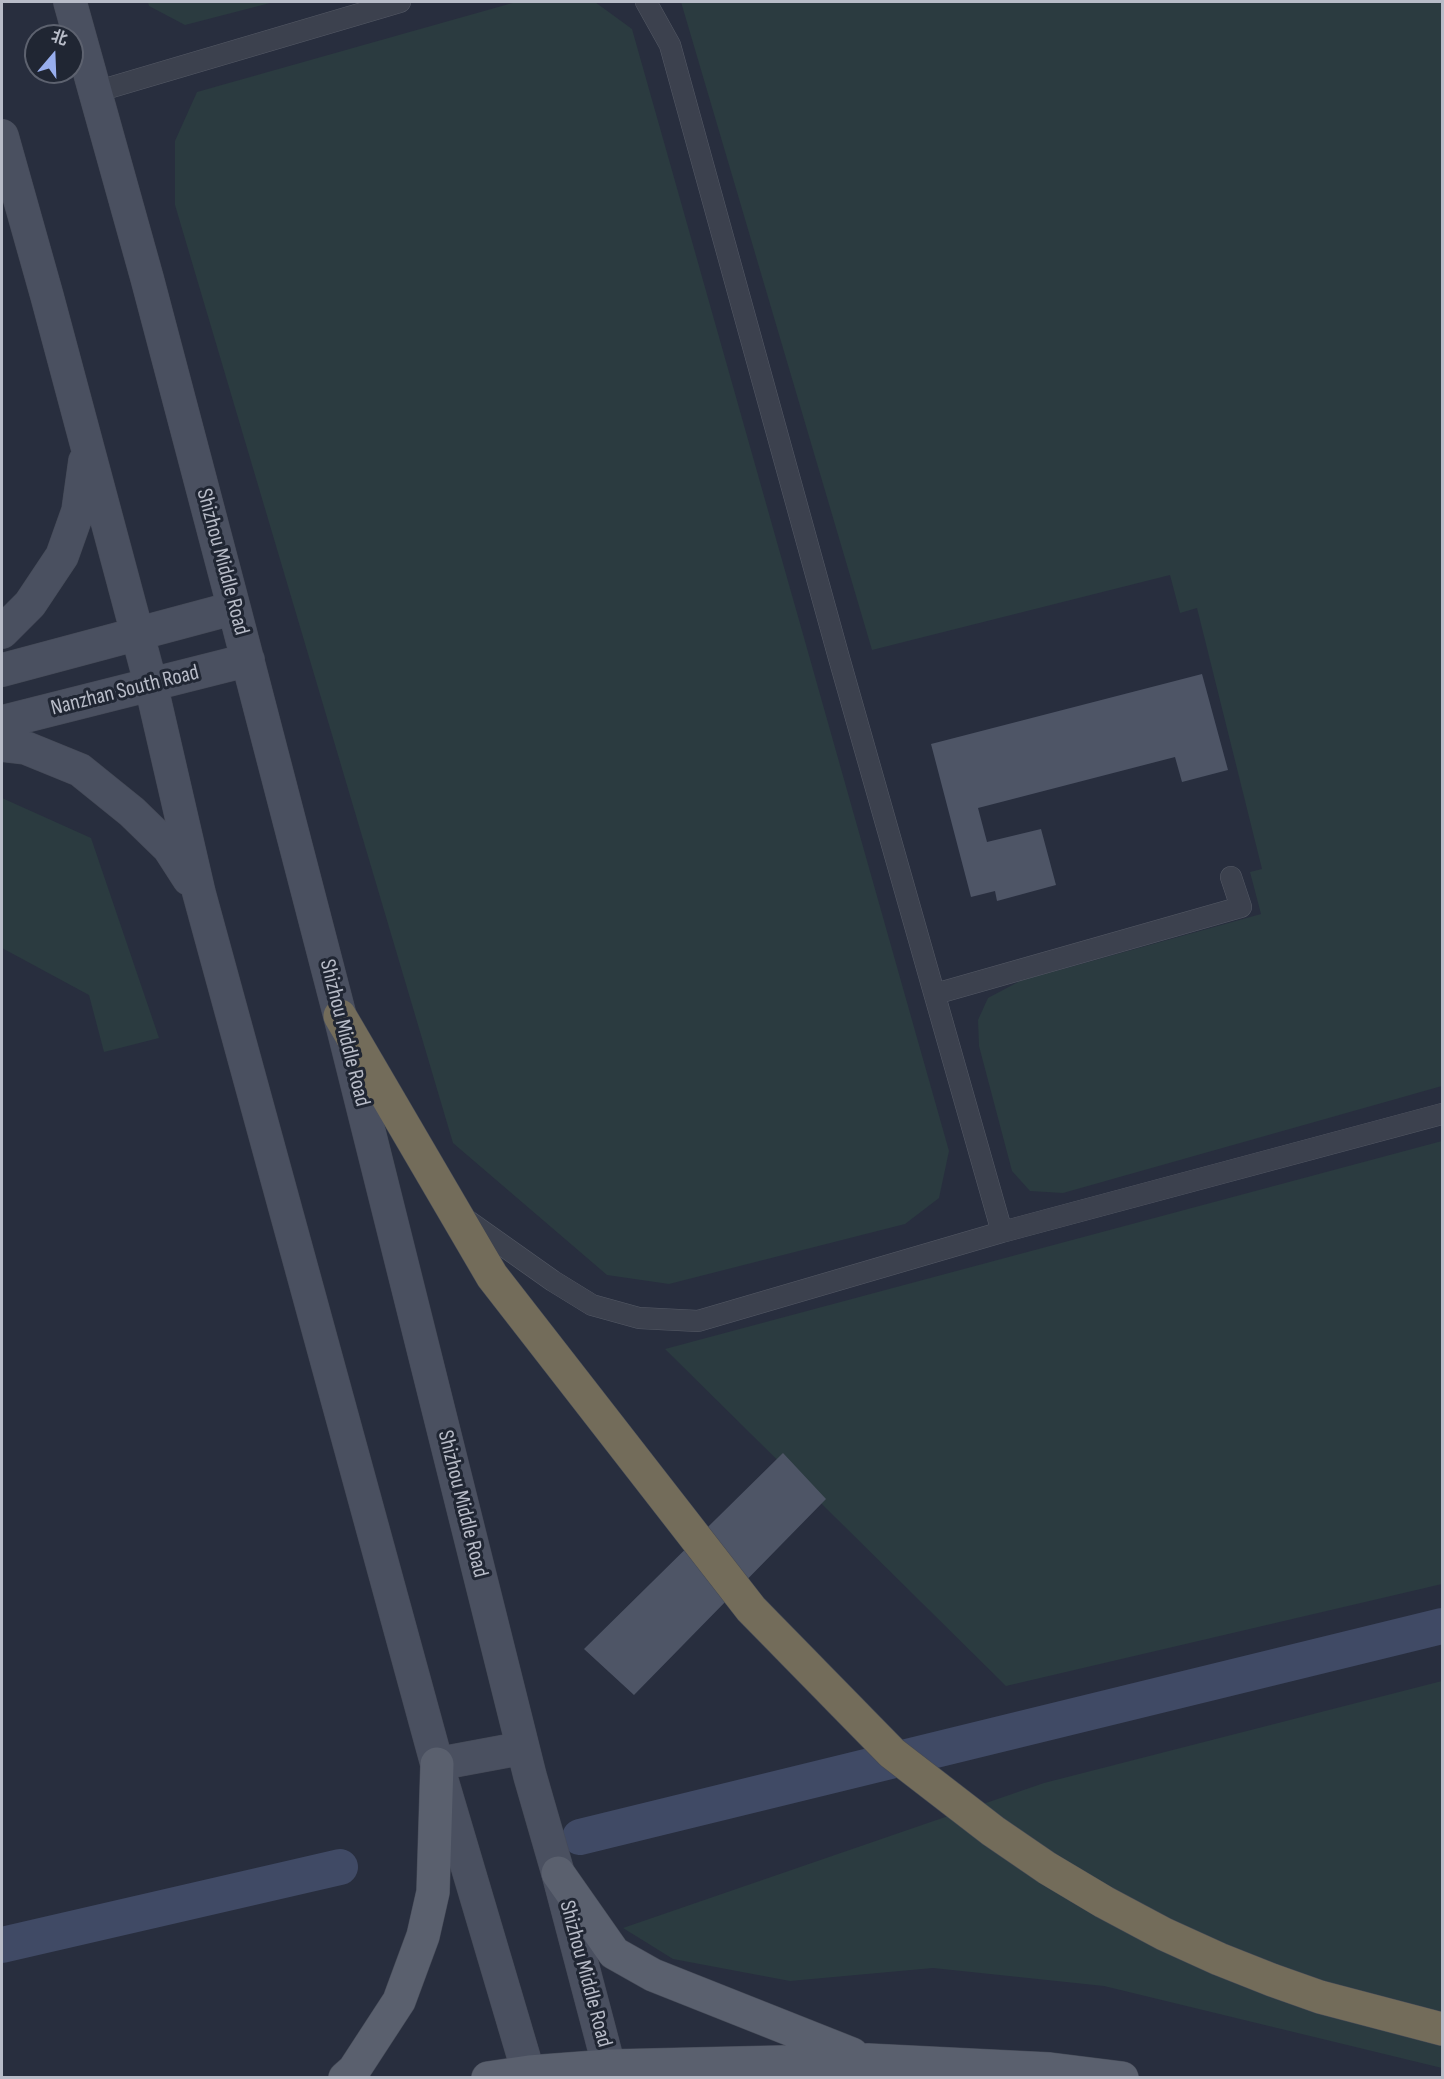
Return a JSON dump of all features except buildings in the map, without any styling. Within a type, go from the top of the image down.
[{"type":"highway","points":[[340,1016],[492,1276],[751,1609],[892,1753],[993,1831],[1104,1902],[1164,1934],[1272,1980],[1320,1996],[1443,2029]]},
{"type":"main road","name":"Shizhou Middle Road","points":[[70,2],[248,660],[340,1016],[523,1748],[611,2072]]},
{"type":"main road","points":[[2,136],[138,634],[199,893],[437,1764],[529,2075]]},
{"type":"main road","points":[[2,632],[30,604],[62,556],[78,511],[87,445]]},
{"type":"main road","points":[[2,670],[234,608]]},
{"type":"main road","name":"Nanzhan South Road","points":[[2,722],[248,660]]},
{"type":"main road","points":[[2,745],[26,748],[80,770],[132,812],[169,848],[199,893]]},
{"type":"main road","points":[[437,1764],[523,1748]]},
{"type":"main road","points":[[345,2078],[354,2070],[399,2001],[423,1936],[433,1892],[437,1764]]},
{"type":"main road","points":[[558,1873],[614,1953],[653,1975],[868,2060]]},
{"type":"main road","points":[[488,2078],[868,2060],[1050,2069],[1122,2078]]},
{"type":"lane","points":[[95,92],[400,2]]},
{"type":"lane","points":[[646,2],[670,45],[832,635],[1002,1232]]},
{"type":"lane","points":[[935,994],[1240,907],[1231,877]]},
{"type":"lane","points":[[453,1210],[553,1281],[592,1305],[639,1318],[698,1321],[1002,1232],[1443,1114]]},
{"type":"shaded area","points":[[148,2],[274,2],[185,25],[149,6]]},
{"type":"shaded area","points":[[516,2],[595,2],[632,29],[949,1151],[939,1198],[905,1224],[669,1284],[607,1275],[453,1143],[175,205],[175,141],[197,92]]},
{"type":"shaded area","points":[[681,2],[1442,2],[1442,1086],[1063,1193],[1030,1191],[1012,1171],[979,1046],[978,1020],[988,998],[1020,981],[1261,914],[1250,872],[1262,869],[1197,608],[1180,613],[1170,575],[872,650]]},
{"type":"shaded area","points":[[2,798],[91,838],[159,1038],[104,1052],[89,995],[2,948]]},
{"type":"shaded area","points":[[1442,1141],[1442,1584],[1006,1686],[665,1349]]},
{"type":"shaded area","points":[[1442,1681],[1442,2068],[1104,1986],[933,1968],[790,1981],[673,1959],[623,1928],[1044,1783]]},
{"type":"waterway","points":[[580,1837],[1442,1626]]},
{"type":"waterway","points":[[2,1945],[340,1867]]}]
